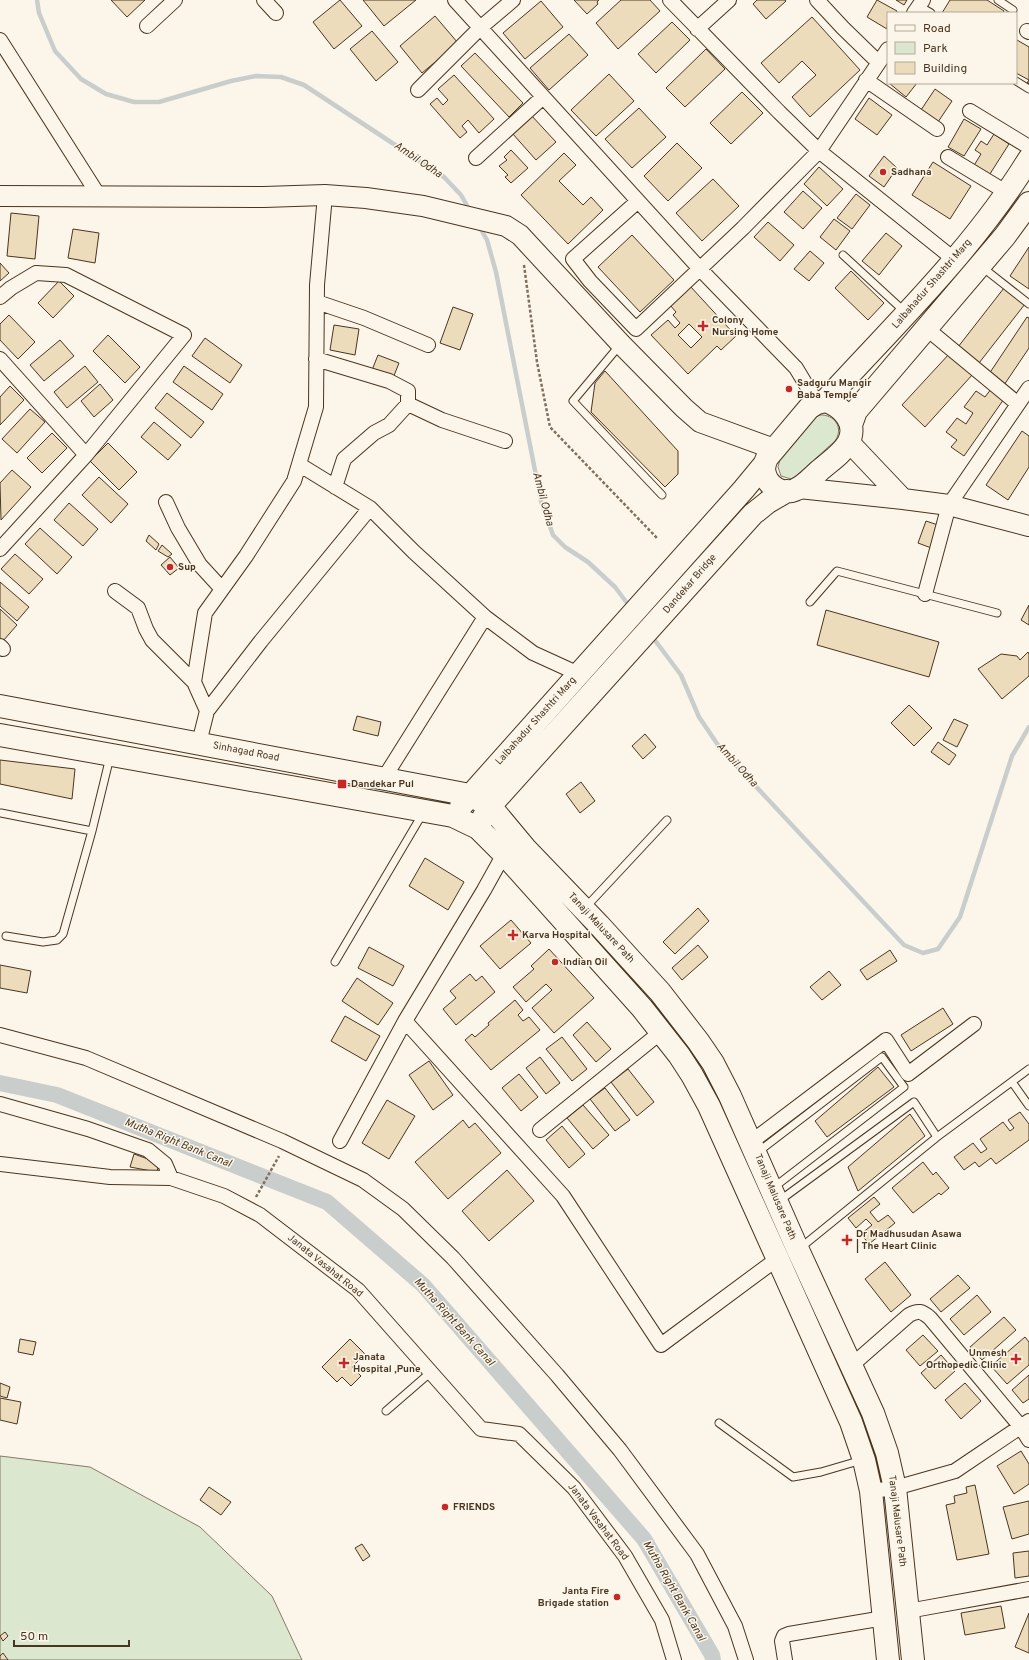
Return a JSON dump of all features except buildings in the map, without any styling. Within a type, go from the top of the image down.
[{"type":"main road","name":"Lalbahadur Shashtri Marg","points":[[453,816],[470,795],[725,510],[809,408],[821,402],[907,313],[955,260],[1029,159]]},
{"type":"main road","points":[[769,458],[764,472],[772,485],[776,489],[793,490],[842,452],[850,434],[856,411],[1006,236],[1029,203]]},
{"type":"main road","points":[[821,402],[834,404],[841,409],[848,417],[850,434]]},
{"type":"main road","name":"Dandekar Bridge","points":[[490,806],[638,643],[742,525],[758,510],[793,490]]},
{"type":"main road","name":"Sinhagad Road","points":[[0,706],[470,795],[490,806]]},
{"type":"main road","points":[[0,735],[453,816],[476,827],[504,854],[642,1008],[692,1075],[709,1106],[851,1422],[864,1460],[871,1491],[888,1660]]},
{"type":"main road","points":[[170,765],[173,738]]},
{"type":"main road","points":[[476,827],[490,806]]},
{"type":"main road","name":"Tanaji Malusare Path","points":[[490,806],[525,848],[584,909],[660,992],[713,1063],[730,1096],[798,1250],[852,1365],[873,1413],[887,1453],[895,1488],[913,1660]]},
{"type":"main road","points":[[614,978],[632,962]]},
{"type":"street","points":[[147,26],[175,0]]},
{"type":"street","points":[[264,0],[276,13]]},
{"type":"street","points":[[455,0],[700,269],[796,368],[821,402]]},
{"type":"street","points":[[418,90],[480,28],[513,0]]},
{"type":"street","points":[[670,0],[779,112],[820,151],[955,260]]},
{"type":"street","points":[[697,29],[729,0]]},
{"type":"street","points":[[817,0],[878,62]]},
{"type":"street","points":[[0,40],[99,196]]},
{"type":"street","points":[[638,201],[573,259],[590,281],[636,330],[743,228],[820,151],[887,50]]},
{"type":"street","points":[[866,80],[937,129]]},
{"type":"street","points":[[476,158],[543,97]]},
{"type":"street","points":[[970,111],[1029,147]]},
{"type":"street","points":[[948,157],[1006,192]]},
{"type":"street","points":[[194,682],[205,613],[246,556],[294,482],[316,407],[316,302],[325,195]]},
{"type":"street","points":[[0,196],[264,197],[325,195],[366,198],[423,206],[506,226],[520,235],[621,344],[684,408],[700,422],[769,458]]},
{"type":"street","points":[[0,297],[11,288],[36,273],[66,275],[184,335],[86,455],[1,546]]},
{"type":"street","points":[[316,302],[364,318],[428,345]]},
{"type":"street","points":[[926,328],[1018,404]]},
{"type":"street","points":[[0,359],[86,455]]},
{"type":"street","points":[[316,359],[389,381],[408,391],[408,404],[389,425],[374,433],[344,459],[335,486]]},
{"type":"street","points":[[925,594],[949,506],[1029,388]]},
{"type":"street","points":[[408,404],[442,420],[505,441]]},
{"type":"street","points":[[850,434],[903,499]]},
{"type":"street","points":[[300,465],[370,508],[414,552],[486,617],[533,653],[579,674]]},
{"type":"street","points":[[793,490],[903,499],[949,506],[1029,526]]},
{"type":"street","points":[[166,502],[178,528],[200,565],[222,589]]},
{"type":"street","points":[[199,743],[207,711],[261,641],[370,508]]},
{"type":"street","points":[[115,592],[138,608],[152,640],[194,682],[207,711]]},
{"type":"street","points":[[384,778],[486,617]]},
{"type":"street","points":[[340,1140],[405,1021],[504,854]]},
{"type":"street","points":[[405,1021],[563,1196],[661,1345],[778,1259]]},
{"type":"street","points":[[754,1148],[886,1040],[908,1074],[974,1024]]},
{"type":"street","points":[[540,1130],[661,1032]]},
{"type":"street","points":[[0,1034],[86,1058],[286,1143],[363,1180],[403,1209],[458,1264],[557,1375],[620,1450],[692,1548],[735,1626],[746,1660]]},
{"type":"street","points":[[0,1104],[88,1129],[148,1150],[165,1164],[172,1178]]},
{"type":"street","name":"Janata Vasahat Road","points":[[0,1164],[110,1177],[172,1178],[224,1196],[260,1215],[358,1290],[481,1429],[519,1434],[574,1488],[625,1556],[662,1620],[674,1660]]},
{"type":"street","points":[[852,1365],[909,1315],[916,1311],[923,1312],[1025,1424],[1029,1440]]},
{"type":"street","points":[[871,1491],[895,1488],[955,1471],[1025,1424]]},
{"type":"street","points":[[908,1611],[1029,1589]]},
{"type":"street","points":[[785,1660],[782,1641],[784,1636],[884,1618]]},
{"type":"lane","points":[[998,0],[1012,10]]},
{"type":"lane","points":[[1017,82],[1029,89]]},
{"type":"lane","points":[[843,255],[907,313]]},
{"type":"lane","points":[[981,265],[1029,304]]},
{"type":"lane","points":[[621,344],[573,400],[662,495]]},
{"type":"lane","points":[[810,602],[837,571],[997,613]]},
{"type":"lane","points":[[6,936],[43,942],[57,940],[63,934],[92,831],[111,755]]},
{"type":"lane","points":[[335,962],[424,811]]},
{"type":"lane","points":[[1,812],[92,831]]},
{"type":"lane","points":[[584,909],[667,820]]},
{"type":"lane","points":[[754,1148],[882,1057],[904,1087],[774,1196]]},
{"type":"lane","points":[[798,1250],[937,1137],[1029,1069]]},
{"type":"lane","points":[[1012,1082],[1029,1106]]},
{"type":"lane","points":[[774,1196],[914,1102],[937,1137]]},
{"type":"lane","points":[[386,1411],[431,1372]]},
{"type":"lane","points":[[719,1423],[794,1477],[821,1472],[864,1460]]},
{"type":"path","points":[[249,1209],[286,1143]]},
{"type":"green space","points":[[819,415],[830,417],[836,423],[839,431],[835,441],[796,476],[791,479],[781,476],[778,467],[780,459],[815,417]]},
{"type":"green space","points":[[0,1456],[90,1467],[200,1527],[272,1596],[302,1660],[0,1660]]},
{"type":"waterway","name":"Ambil Odha","points":[[37,0],[39,13],[55,51],[81,79],[106,94],[134,102],[159,102],[231,81],[256,76],[281,77],[304,85],[444,177],[461,195],[470,211]]},
{"type":"waterway","name":"Ambil Odha","points":[[479,226],[487,240],[496,272],[541,501],[553,535],[565,547],[588,562],[615,587],[630,607]]},
{"type":"waterway","name":"Ambil Odha","points":[[651,635],[681,675],[699,717],[720,748],[904,945],[923,953],[938,949],[960,917],[1012,756],[1029,727]]},
{"type":"waterway","name":"Mutha Right Bank Canal","points":[[0,1083],[57,1095],[327,1202],[423,1285],[644,1539],[712,1655],[713,1660]]},
{"type":"place","name":"Sadhana","points":[[883,172]]},
{"type":"place","name":"Colony Nursing Home","points":[[703,326]]},
{"type":"place","name":"Sadguru Mangir Baba Temple","points":[[789,389]]},
{"type":"place","name":"Sup","points":[[170,567]]},
{"type":"place","name":"Dandekar Pul","points":[[342,784]]},
{"type":"place","name":"Karva Hospital","points":[[513,935]]},
{"type":"place","name":"Indian Oil","points":[[555,962]]},
{"type":"place","name":"Dr Madhusudan Asawa | The Heart Clinic","points":[[847,1240]]},
{"type":"place","name":"Unmesh Orthopedic Clinic","points":[[1016,1359]]},
{"type":"place","name":"Janata Hospital ,Pune","points":[[344,1363]]},
{"type":"place","name":"FRIENDS","points":[[445,1507]]},
{"type":"place","name":"Janta Fire Brigade station","points":[[617,1597]]}]
